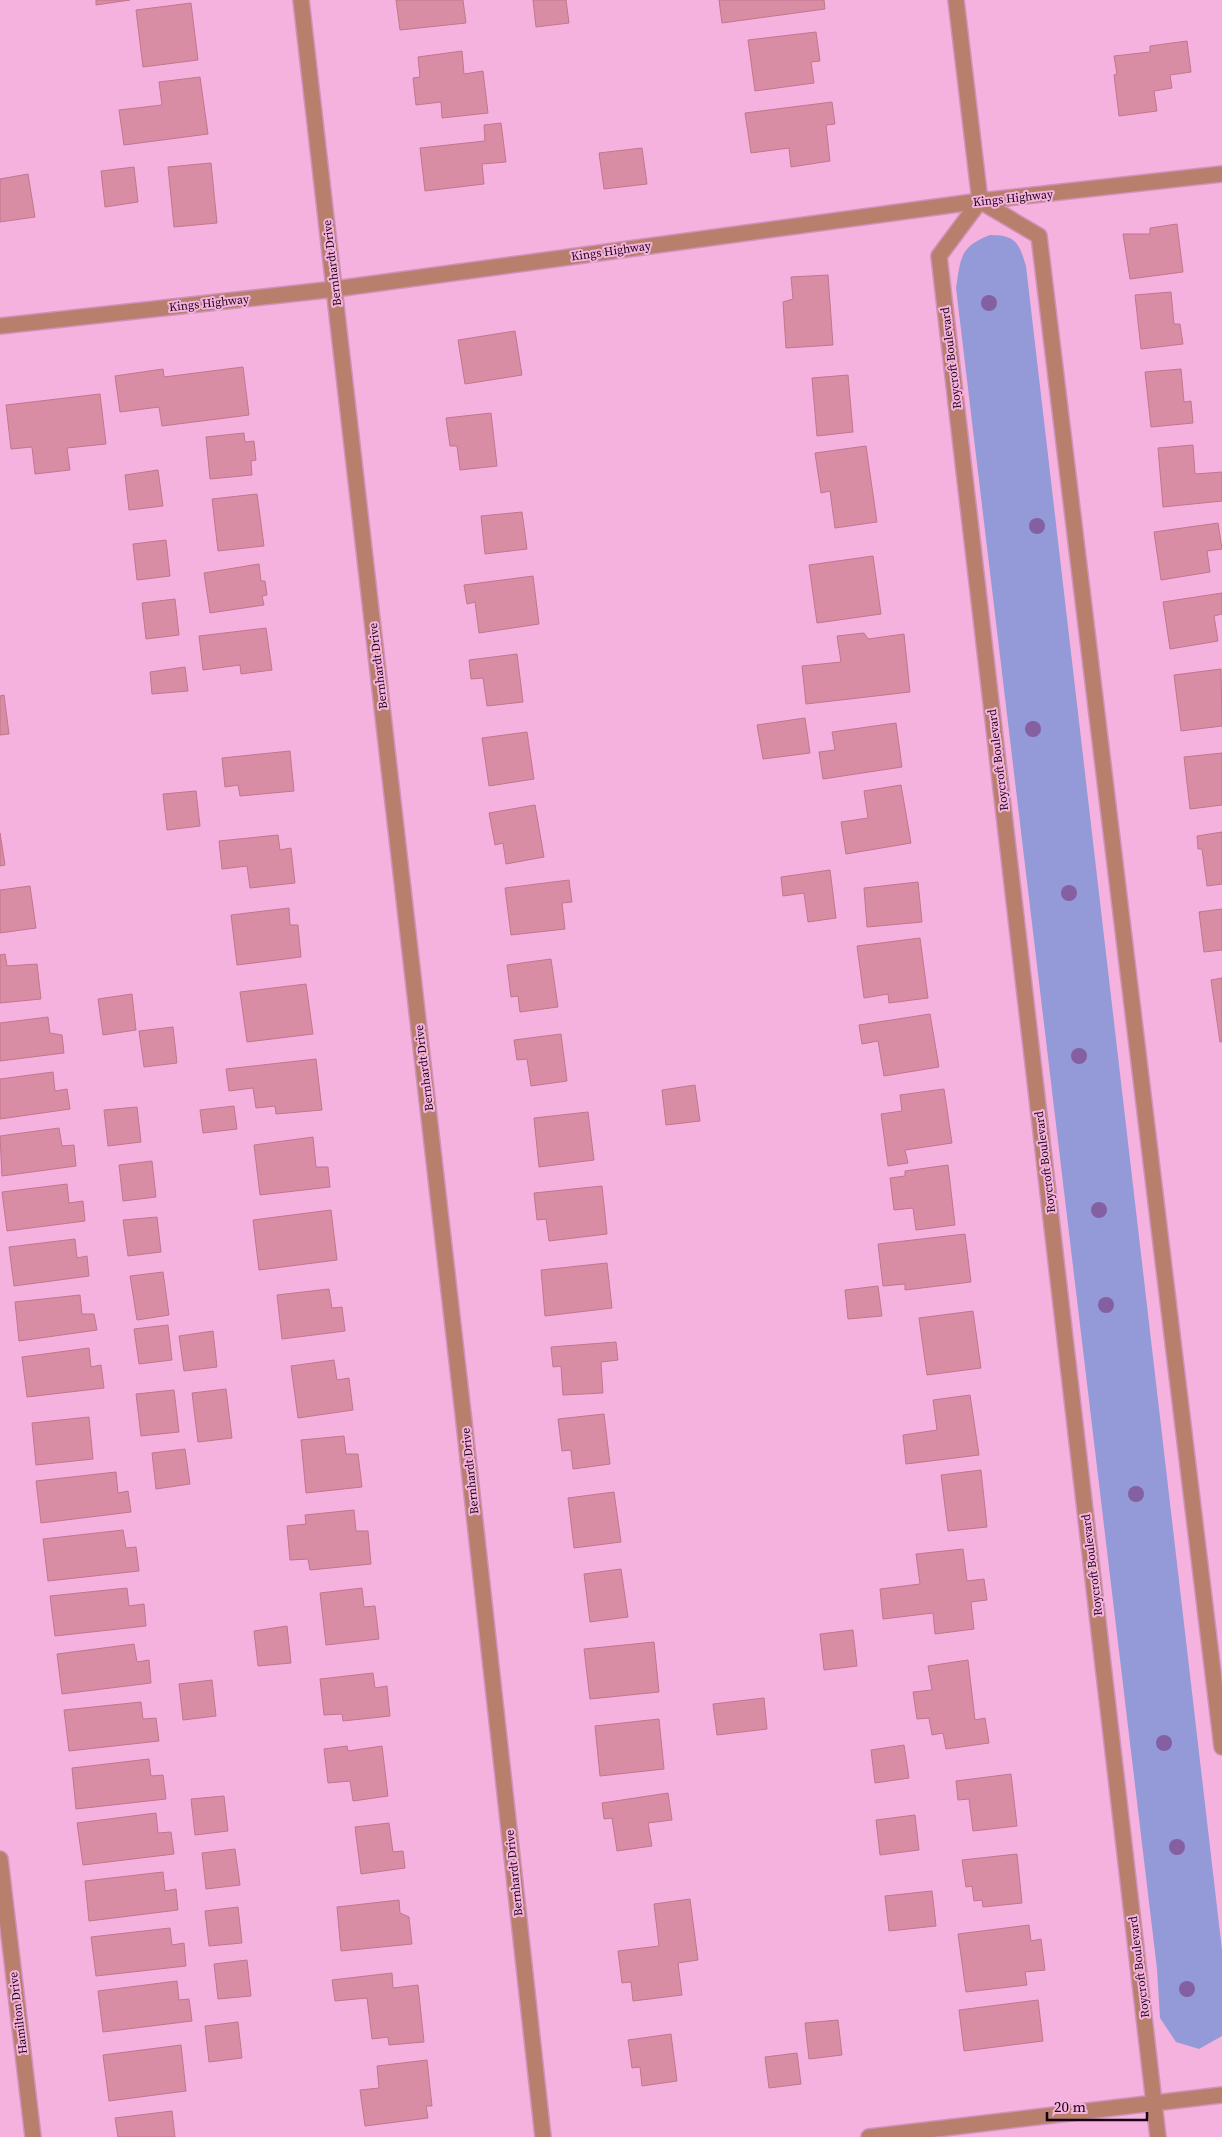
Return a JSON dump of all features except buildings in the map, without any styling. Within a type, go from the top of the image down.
[{"type":"street","name":"Bernhardt Drive","points":[[301,0],[463,1413],[543,2137]]},
{"type":"street","points":[[956,0],[980,201],[1040,236],[1222,1747]]},
{"type":"street","name":"Kings Highway","points":[[0,326],[335,289],[980,201],[1222,174]]},
{"type":"street","name":"Roycroft Boulevard","points":[[980,201],[939,256],[1158,2137]]},
{"type":"street","name":"Hamilton Drive","points":[[0,1859],[33,2137]]},
{"type":"street","points":[[869,2137],[1222,2095]]},
{"type":"shaded area","points":[[990,235],[999,235],[1015,242],[1021,251],[1026,266],[1222,1950],[1222,2036],[1199,2049],[1176,2042],[1160,2018],[1157,1969],[956,288],[963,255],[972,244]]}]
